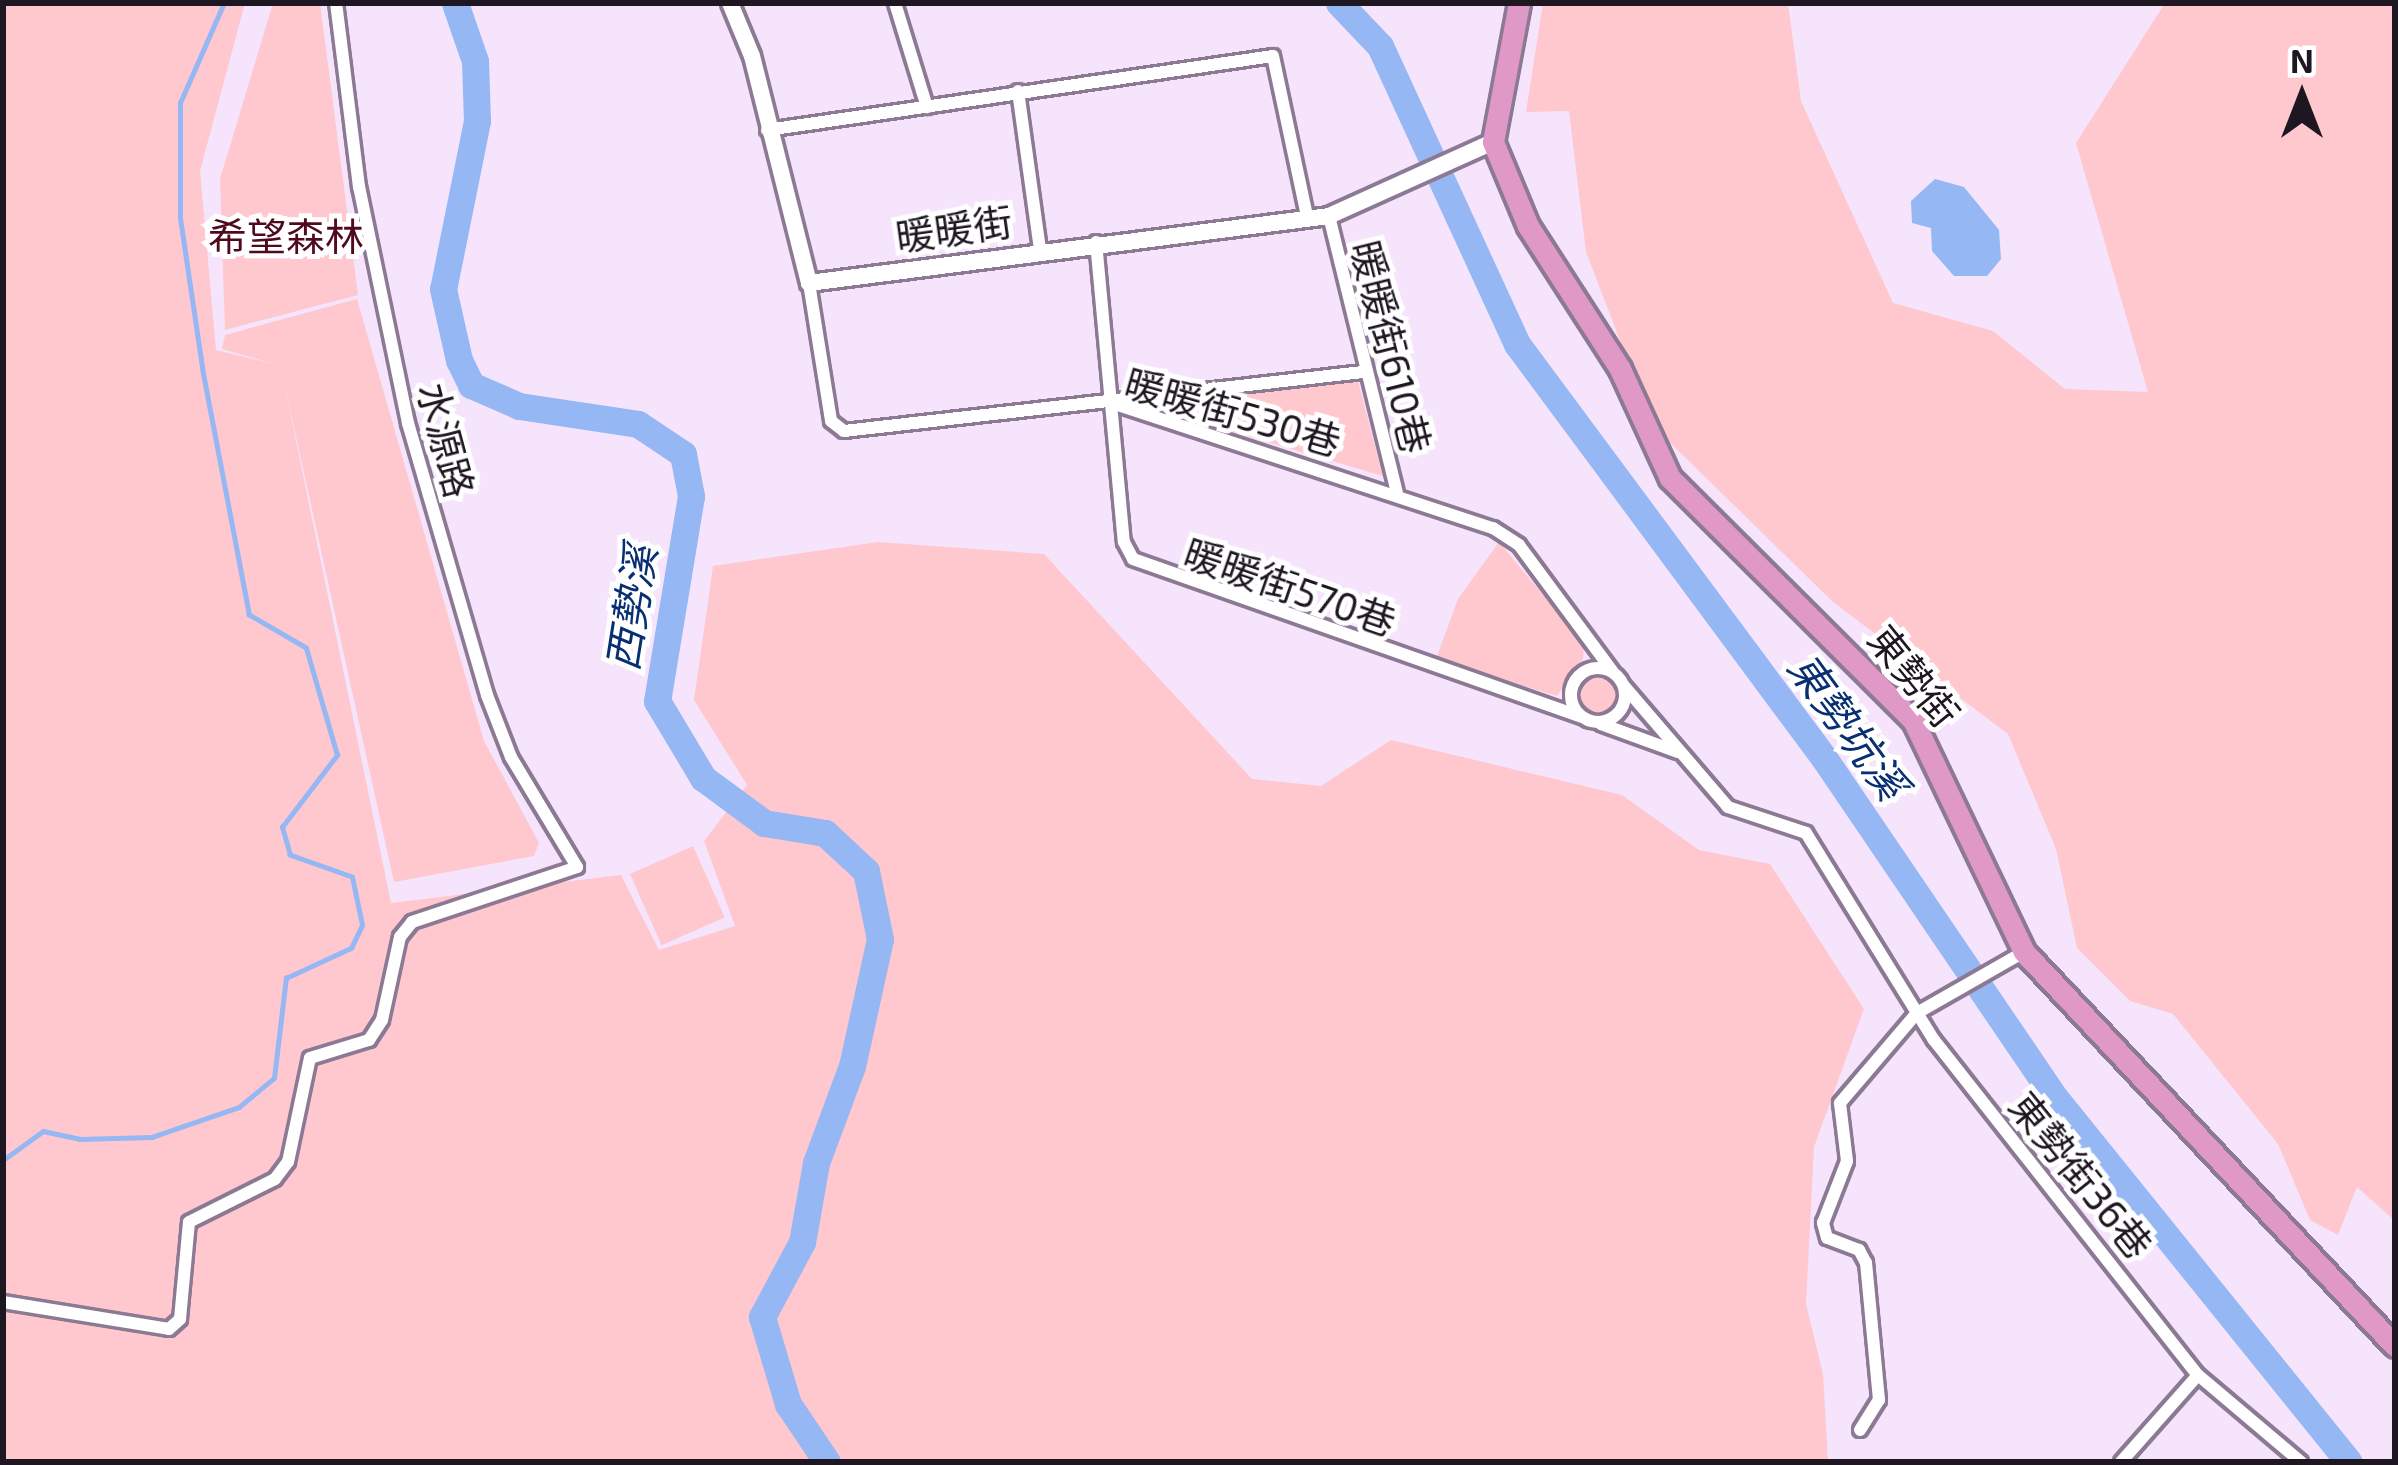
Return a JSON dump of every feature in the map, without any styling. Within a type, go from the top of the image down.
[{"type":"main road","points":[[1484,146],[1520,3]]},
{"type":"main road","name":"東勢街","points":[[1484,146],[1528,226],[1619,368],[1670,478],[1913,720],[2015,958],[2395,1346]]},
{"type":"street","name":"水源路","points":[[3,1302],[169,1328],[180,1319],[189,1222],[275,1179],[288,1162],[310,1058],[369,1040],[382,1020],[400,937],[412,922],[577,867],[511,757],[487,695],[408,423],[359,187],[336,3]]},
{"type":"street","points":[[730,3],[752,56],[809,283]]},
{"type":"street","points":[[895,3],[927,107]]},
{"type":"street","points":[[767,130],[1273,56],[1307,216]]},
{"type":"street","points":[[1018,92],[1040,250]]},
{"type":"street","name":"暖暖街","points":[[809,283],[1096,242],[1329,216],[1484,146]]},
{"type":"street","name":"暖暖街610巷","points":[[1329,216],[1363,372],[1397,492]]},
{"type":"street","name":"暖暖街570巷","points":[[1096,242],[1124,542],[1148,569],[1580,716]]},
{"type":"street","name":"暖暖街530巷","points":[[809,283],[831,422],[844,430],[1111,403],[1397,492],[1519,545],[1613,672]]},
{"type":"street","points":[[1111,403],[1363,372]]},
{"type":"street","points":[[1679,753],[1580,716],[1571,691],[1580,675],[1613,672],[1728,807],[1806,833],[1917,1012]]},
{"type":"street","points":[[1597,723],[1621,711],[1624,686]]},
{"type":"street","points":[[1860,1430],[1879,1400],[1866,1263],[1858,1250],[1827,1238],[1822,1223],[1846,1161],[1840,1103],[1917,1012],[2015,958]]},
{"type":"street","name":"東勢街36巷","points":[[1917,1012],[2198,1375],[2302,1462]]},
{"type":"street","points":[[2121,1462],[2198,1375]]},
{"type":"green space","points":[[3,3],[245,3],[200,171],[216,350],[278,365],[222,349],[225,335],[357,299],[484,741],[539,843],[534,856],[394,882],[284,382],[391,903],[621,875],[659,950],[735,926],[704,841],[747,785],[694,700],[713,566],[878,542],[1044,554],[1252,779],[1321,786],[1391,740],[1622,795],[1699,850],[1770,864],[1864,1009],[1814,1147],[1806,1304],[1823,1374],[1828,1462],[3,1462]]},
{"type":"green space","name":"希望森林","points":[[273,3],[320,3],[358,295],[225,330],[220,179]]},
{"type":"green space","points":[[1543,3],[1788,3],[1801,101],[1893,303],[1993,331],[2065,389],[2148,392],[2076,143],[2165,3],[2395,3],[2395,1221],[2357,1187],[2338,1235],[2310,1220],[2278,1144],[2173,1014],[2130,1001],[2077,948],[2056,849],[2008,734],[1833,602],[1653,426],[1586,252],[1569,111],[1526,112]]},
{"type":"green space","points":[[1358,381],[1383,476],[1142,405]]},
{"type":"green space","points":[[1499,542],[1584,644],[1583,659],[1557,696],[1436,659],[1458,599]]},
{"type":"green space","points":[[1599,675],[1613,681],[1619,695],[1613,709],[1599,715],[1585,709],[1579,695],[1585,681]]},
{"type":"green space","points":[[693,846],[725,917],[662,945],[630,874]]},
{"type":"water","points":[[1935,179],[1964,187],[1999,230],[2001,259],[1987,276],[1954,276],[1932,251],[1931,228],[1912,223],[1911,201]]},
{"type":"waterway","points":[[3,1160],[43,1131],[80,1139],[152,1137],[239,1107],[274,1078],[286,978],[351,948],[362,925],[352,877],[290,855],[282,827],[337,755],[306,648],[249,615],[203,374],[180,218],[180,103],[224,3]]},
{"type":"waterway","name":"西勢溪","points":[[455,3],[475,61],[477,121],[443,289],[459,360],[471,385],[519,406],[638,424],[683,454],[691,496],[657,701],[703,778],[764,823],[825,833],[866,871],[880,939],[852,1066],[816,1163],[802,1242],[762,1317],[788,1404],[827,1462]]},
{"type":"waterway","name":"東勢坑溪","points":[[1339,3],[1380,46],[1517,344],[1824,758],[2056,1099],[2349,1462]]}]
